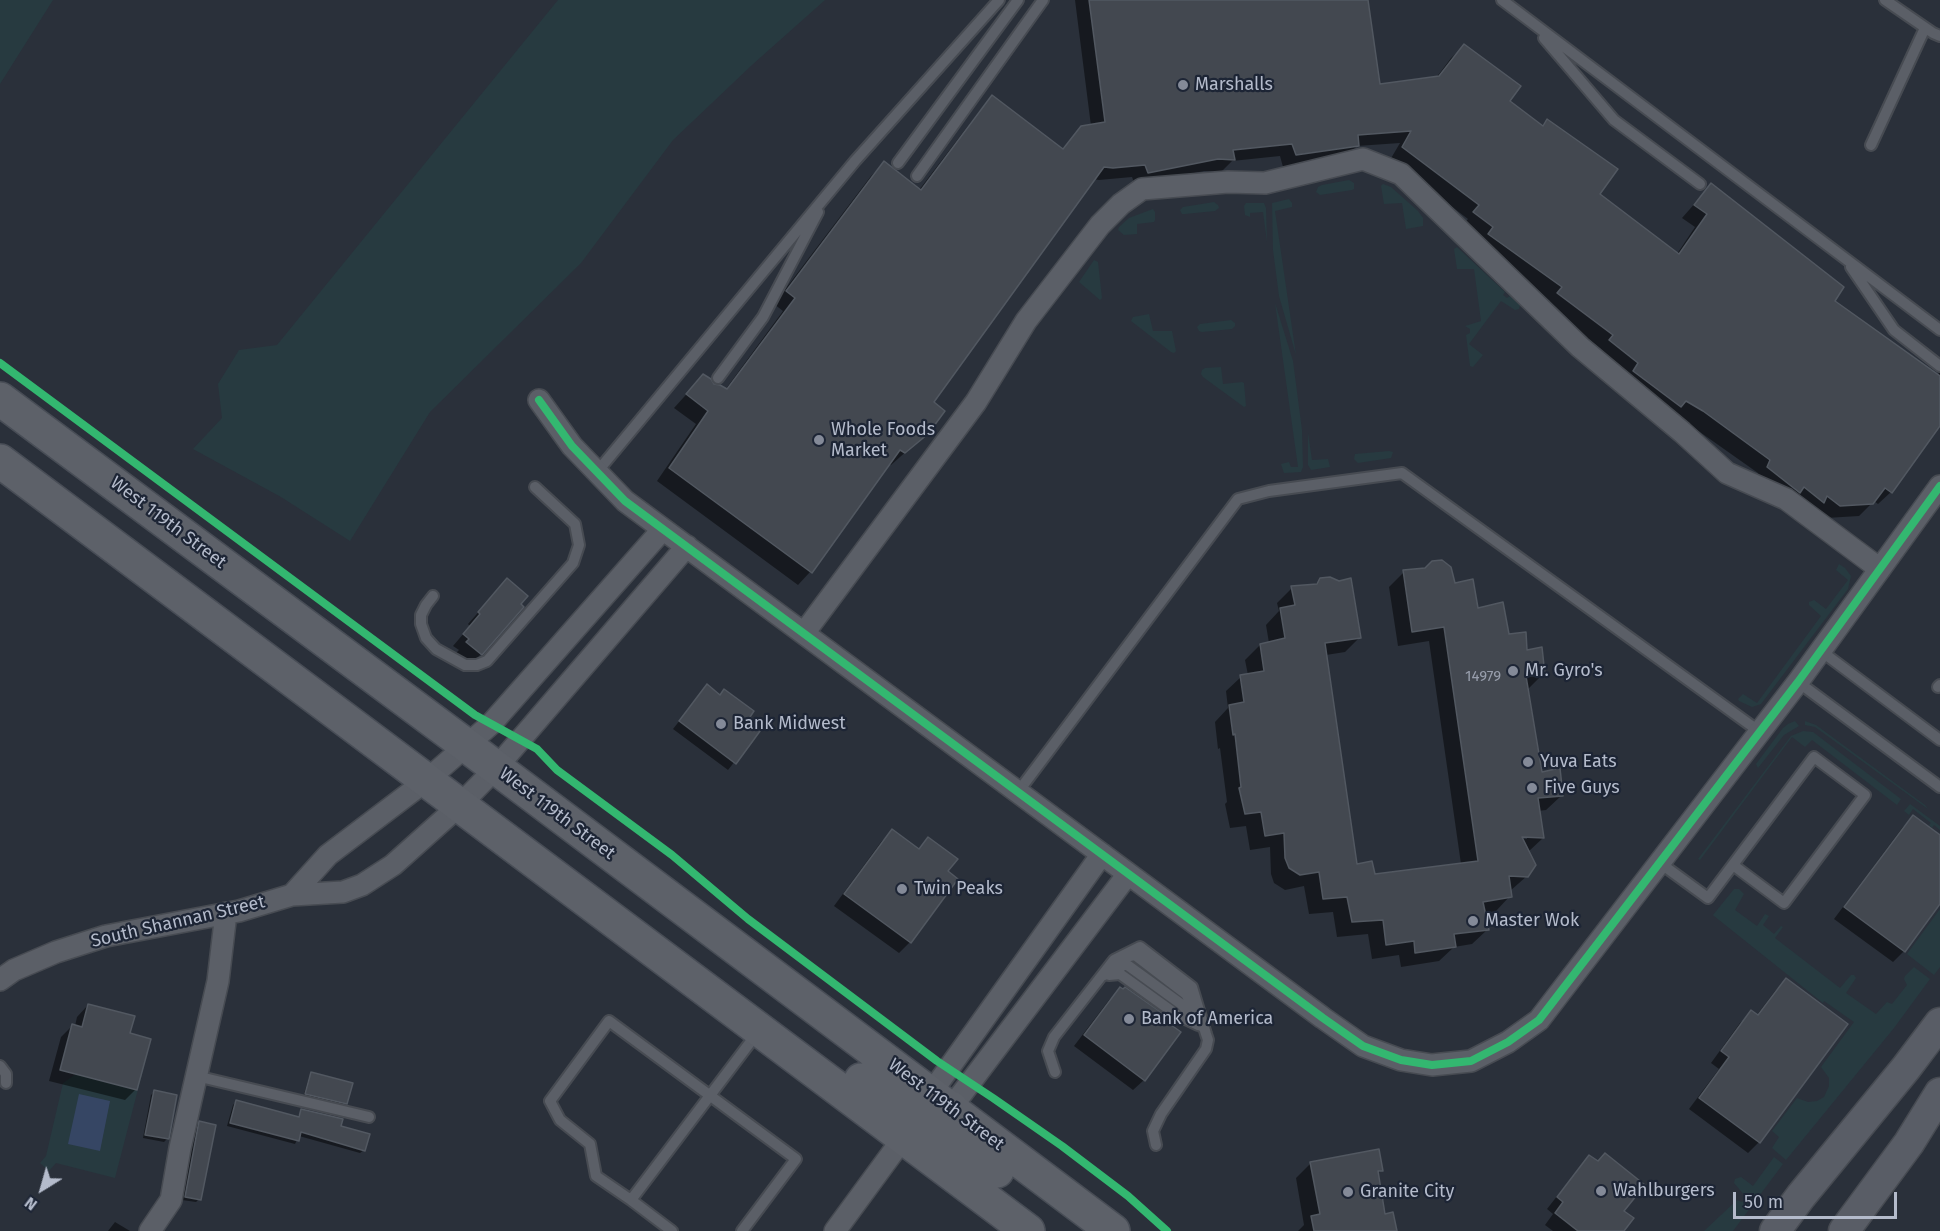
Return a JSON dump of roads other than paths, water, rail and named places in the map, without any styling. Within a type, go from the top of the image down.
[{"type":"main road","name":"West 119th Street","points":[[0,399],[478,787],[941,1101],[1113,1231]]},
{"type":"main road","name":"West 119th Street","points":[[0,461],[447,763],[478,787],[656,952],[1028,1231]]},
{"type":"main road","points":[[656,952],[770,1017],[899,1105],[918,1114],[941,1101]]},
{"type":"main road","points":[[1775,1231],[1940,1023]]},
{"type":"main road","points":[[1850,1229],[1940,1093]]},
{"type":"main road","points":[[904,1137],[928,1131],[956,1142],[1062,1217],[1093,1231]]},
{"type":"street","points":[[804,633],[976,402],[1026,321],[1100,225],[1121,204],[1142,189],[1228,182],[1265,183],[1363,159],[1401,174],[1581,347],[1727,473],[1786,499],[1880,569]]},
{"type":"street","points":[[539,400],[572,446],[625,501],[1363,1046],[1401,1060],[1432,1065],[1471,1061],[1508,1042],[1539,1020],[1798,682],[1940,486]]},
{"type":"street","points":[[292,895],[328,855],[447,763],[491,724],[663,529]]},
{"type":"street","name":"South Shannan Street","points":[[0,980],[14,970],[56,952],[106,936],[226,913],[292,895],[343,892],[362,885],[393,866],[478,787],[687,546]]},
{"type":"street","points":[[941,1101],[1102,854]]},
{"type":"street","points":[[941,1101],[1128,874]]},
{"type":"street","points":[[150,1231],[171,1200],[218,981],[226,913]]},
{"type":"street","points":[[835,1231],[904,1137]]},
{"type":"lane","points":[[597,472],[855,161],[999,0]]},
{"type":"lane","points":[[898,163],[1018,0]]},
{"type":"lane","points":[[917,176],[1043,0]]},
{"type":"lane","points":[[1502,0],[1940,330]]},
{"type":"lane","points":[[1885,0],[1940,36]]},
{"type":"lane","points":[[1529,21],[1614,120],[1700,184]]},
{"type":"lane","points":[[1871,145],[1925,28]]},
{"type":"lane","points":[[718,378],[764,317],[827,194]]},
{"type":"lane","points":[[1845,259],[1894,330],[1940,366]]},
{"type":"lane","points":[[1018,792],[1238,499],[1269,491],[1402,473],[1760,732]]},
{"type":"lane","points":[[433,596],[421,615],[421,624],[426,638],[436,649],[465,665],[477,665],[487,661],[573,563],[579,545],[575,524],[535,487]]},
{"type":"lane","points":[[1821,651],[1940,740]]},
{"type":"lane","points":[[1798,682],[1940,787]]},
{"type":"lane","points":[[1660,863],[1708,898],[1733,864],[1814,757],[1865,795],[1784,903],[1733,864]]},
{"type":"lane","points":[[1055,1072],[1048,1051],[1054,1036],[1114,960],[1135,955],[1186,994],[1204,1028],[1208,1041],[1206,1048],[1161,1114],[1153,1131],[1156,1145]]},
{"type":"lane","points":[[1100,976],[1120,974],[1177,1016],[1204,1028]]},
{"type":"lane","points":[[672,1231],[596,1176],[590,1144],[560,1120],[550,1101],[609,1021],[796,1158],[742,1231]]},
{"type":"lane","points":[[631,1200],[760,1030]]},
{"type":"lane","points":[[0,1066],[6,1074],[6,1083]]},
{"type":"lane","points":[[196,1076],[369,1117]]},
{"type":"water","points":[[79,1094],[110,1101],[100,1151],[68,1144]]},
{"type":"place","name":"Marshalls","points":[[1183,85]]},
{"type":"place","name":"Whole Foods Market","points":[[819,440]]},
{"type":"place","name":"Mr. Gyro's","points":[[1513,671]]},
{"type":"place","name":"Bank Midwest","points":[[721,724]]},
{"type":"place","name":"Yuva Eats","points":[[1528,762]]},
{"type":"place","name":"Five Guys","points":[[1532,788]]},
{"type":"place","name":"Twin Peaks","points":[[902,889]]},
{"type":"place","name":"Master Wok","points":[[1473,921]]},
{"type":"place","name":"Bank of America","points":[[1129,1019]]},
{"type":"place","name":"Wahlburgers","points":[[1601,1191]]},
{"type":"place","name":"Granite City","points":[[1348,1192]]}]
